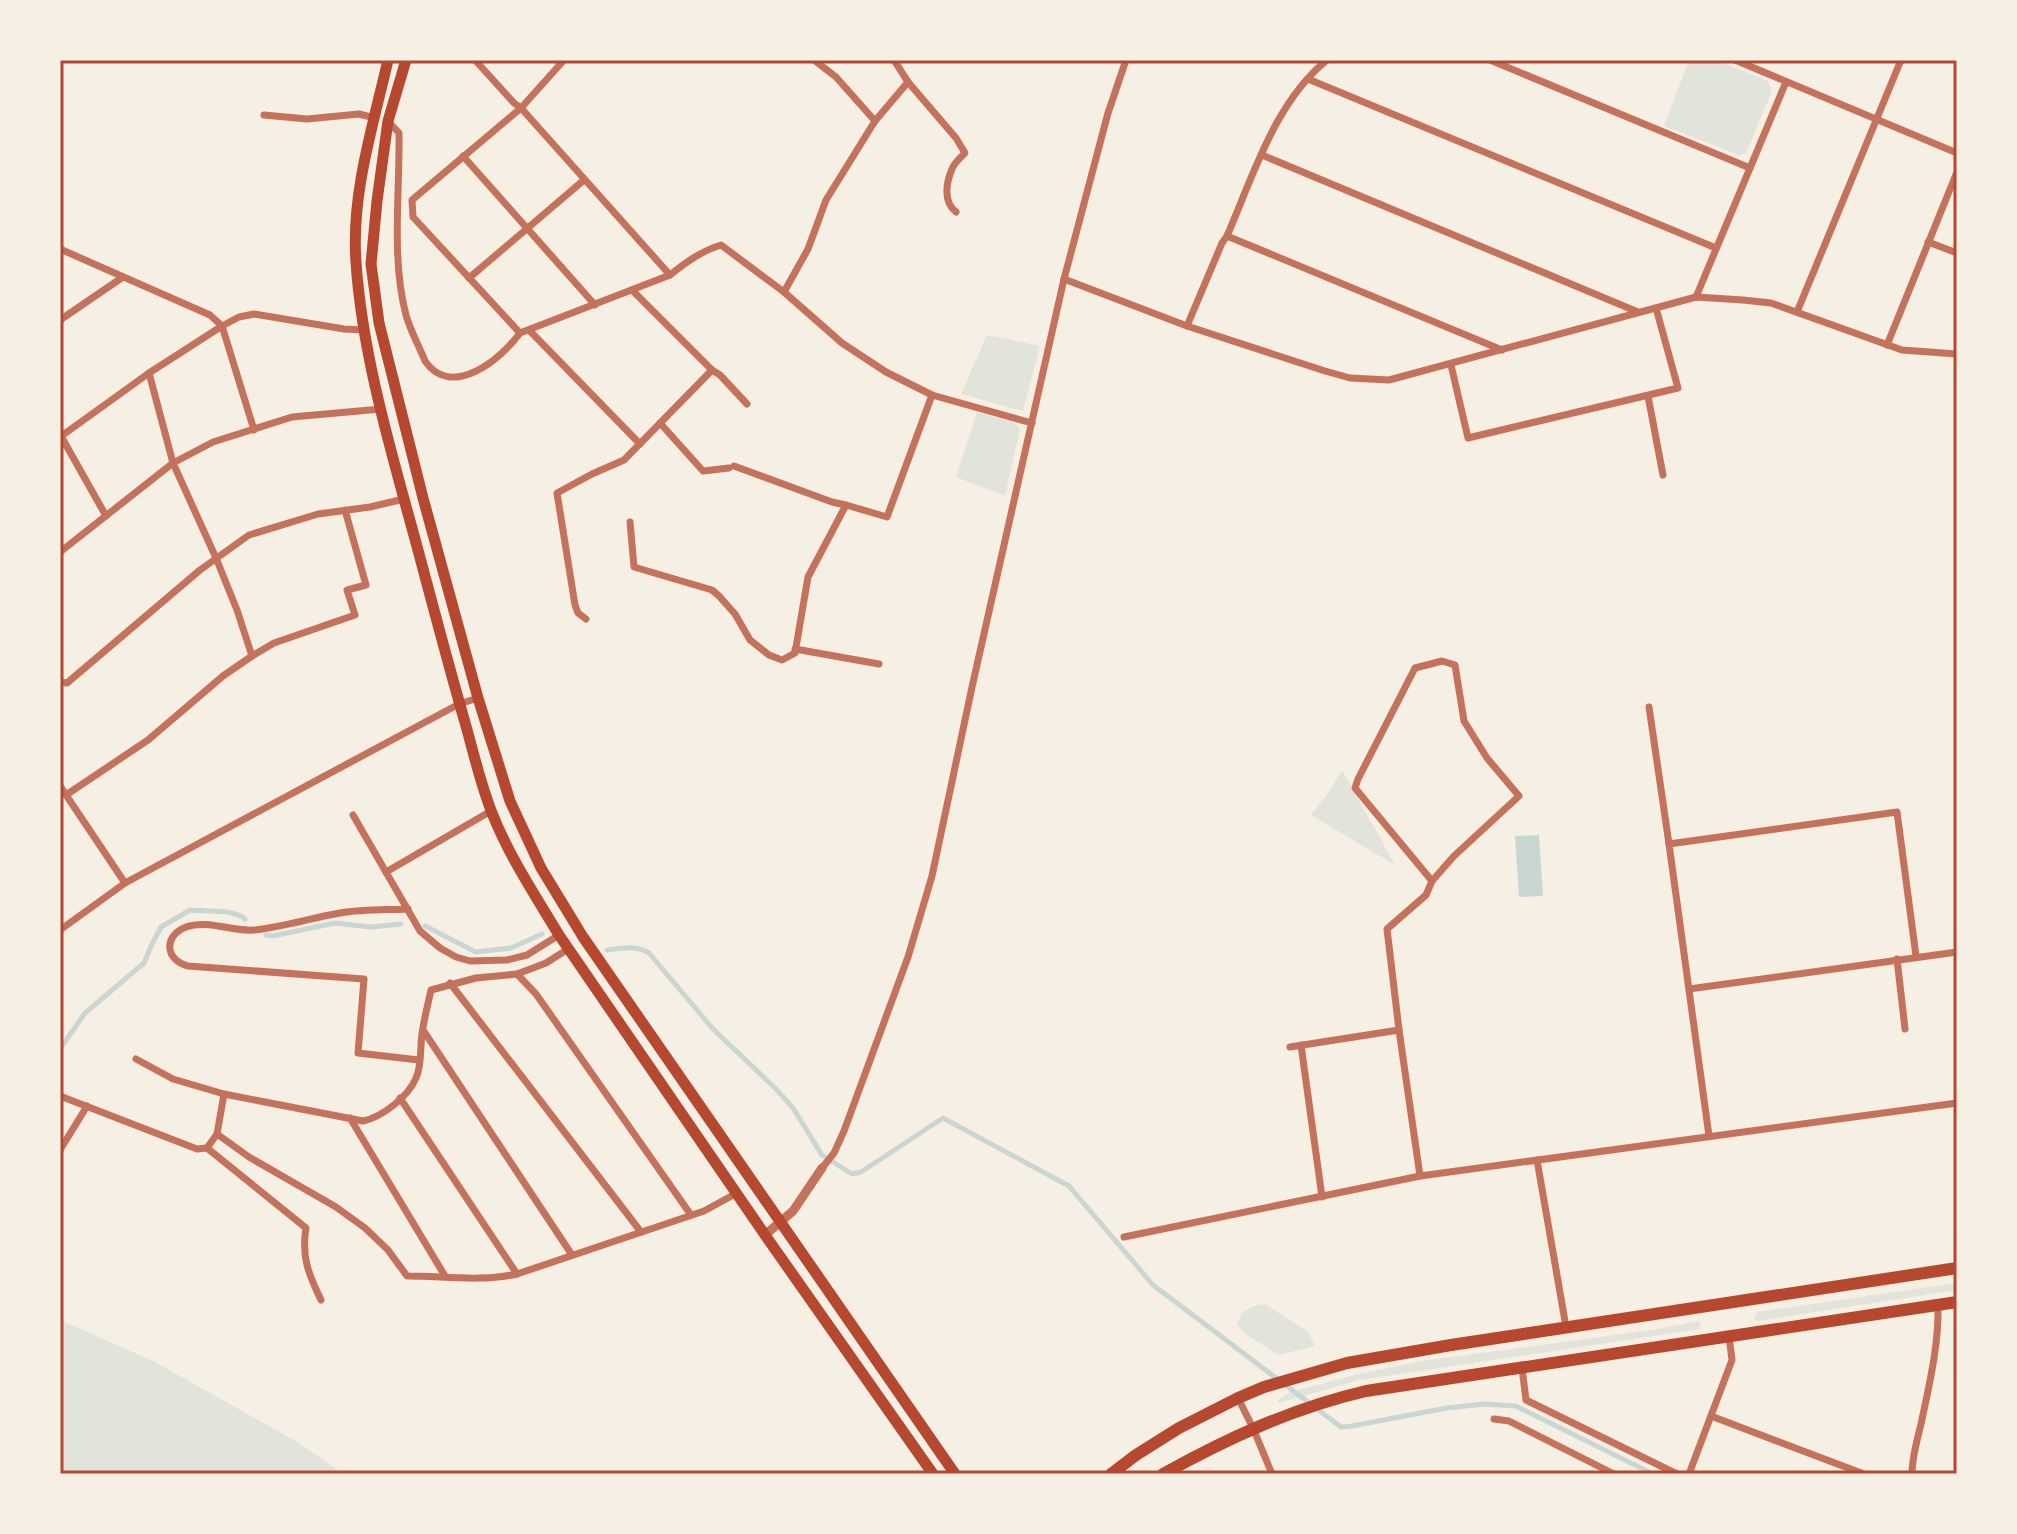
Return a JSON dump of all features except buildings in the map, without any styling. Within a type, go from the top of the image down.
[{"type":"highway","points":[[1111,1474],[1179,1428],[1238,1398],[1304,1375],[1375,1358],[1957,1268]]},
{"type":"highway","points":[[1163,1474],[1253,1428],[1295,1411],[1366,1391],[1957,1302]]},
{"type":"main road","points":[[388,60],[362,174],[357,220],[355,260],[364,330],[404,499],[491,811],[529,886],[568,949],[933,1474]]},
{"type":"main road","points":[[406,60],[388,121],[377,201],[371,264],[379,323],[423,498],[510,801],[541,868],[583,937],[955,1474]]},
{"type":"street","points":[[475,60],[670,275]]},
{"type":"street","points":[[564,60],[521,108],[412,200],[413,217],[469,278],[640,444]]},
{"type":"street","points":[[814,60],[836,77],[875,121]]},
{"type":"street","points":[[894,60],[965,153],[952,167],[946,195],[950,208],[956,212]]},
{"type":"street","points":[[765,1235],[793,1211],[834,1153],[908,957],[932,876],[1064,279],[1108,113],[1126,60]]},
{"type":"street","points":[[1187,326],[1274,128],[1290,100],[1327,60]]},
{"type":"street","points":[[1490,60],[1750,168]]},
{"type":"street","points":[[1735,60],[1957,153]]},
{"type":"street","points":[[1797,312],[1901,60]]},
{"type":"street","points":[[1308,79],[1716,248]]},
{"type":"street","points":[[784,292],[808,249],[826,200],[875,121],[908,82]]},
{"type":"street","points":[[1696,297],[1786,82]]},
{"type":"street","points":[[264,115],[307,119],[359,114],[375,118]]},
{"type":"street","points":[[388,121],[399,133],[396,226],[406,315],[425,361],[441,375],[459,377],[480,370],[524,332],[670,275],[710,248],[721,245],[784,292],[842,343],[886,372],[932,395],[1032,423]]},
{"type":"street","points":[[1262,155],[1638,312]]},
{"type":"street","points":[[463,156],[595,305]]},
{"type":"street","points":[[1887,345],[1957,172]]},
{"type":"street","points":[[469,278],[584,180]]},
{"type":"street","points":[[1227,236],[1502,350]]},
{"type":"street","points":[[1928,242],[1957,253]]},
{"type":"street","points":[[60,249],[210,315],[222,326],[254,430]]},
{"type":"street","points":[[60,320],[123,277]]},
{"type":"street","points":[[1064,279],[1187,326],[1350,378],[1389,380],[1696,297],[1771,303],[1902,350],[1957,354]]},
{"type":"street","points":[[632,290],[747,404]]},
{"type":"street","points":[[1451,365],[1468,438],[1678,388],[1656,308]]},
{"type":"street","points":[[106,516],[60,436],[149,373],[239,317],[254,314],[364,330]]},
{"type":"street","points":[[586,619],[578,613],[575,605],[557,493],[624,460],[712,370]]},
{"type":"street","points":[[149,373],[173,463],[216,558],[252,656]]},
{"type":"street","points":[[660,423],[703,471],[732,467],[832,502],[887,517],[932,395]]},
{"type":"street","points":[[1648,396],[1663,475]]},
{"type":"street","points":[[60,552],[173,463],[213,442],[292,417],[381,409]]},
{"type":"street","points":[[60,682],[67,683],[200,570],[249,535],[318,514],[404,499]]},
{"type":"street","points":[[630,522],[634,567],[712,590],[735,614],[750,640],[769,655],[782,660],[795,653],[808,577],[846,505]]},
{"type":"street","points":[[66,795],[148,740],[223,676],[252,656],[274,643],[355,615],[347,590],[366,585],[345,510]]},
{"type":"street","points":[[795,649],[879,664]]},
{"type":"street","points":[[1420,1176],[1387,929],[1426,895],[1432,881],[1454,856],[1519,796],[1473,738],[1464,721],[1455,665],[1442,661],[1415,668],[1355,788],[1432,881]]},
{"type":"street","points":[[60,930],[125,883],[459,704],[478,698]]},
{"type":"street","points":[[1649,707],[1709,1136]]},
{"type":"street","points":[[60,786],[125,883]]},
{"type":"street","points":[[386,872],[491,811]]},
{"type":"street","points":[[1669,844],[1897,812],[1916,956]]},
{"type":"street","points":[[353,815],[420,931],[440,948],[470,961],[507,960],[527,955],[559,935]]},
{"type":"street","points":[[408,909],[344,912],[252,930],[201,924],[176,934],[171,940],[170,950],[173,958],[188,966],[364,979],[358,1053],[419,1060]]},
{"type":"street","points":[[136,1059],[173,1079],[224,1094],[363,1121],[376,1117],[400,1098],[417,1077],[431,990],[450,983],[517,974],[546,963],[568,949]]},
{"type":"street","points":[[1689,989],[1957,952]]},
{"type":"street","points":[[1897,959],[1905,1029]]},
{"type":"street","points":[[517,974],[536,994],[691,1215]]},
{"type":"street","points":[[450,983],[641,1232]]},
{"type":"street","points":[[423,1030],[572,1255]]},
{"type":"street","points":[[1290,1047],[1399,1030]]},
{"type":"street","points":[[1301,1045],[1322,1197]]},
{"type":"street","points":[[207,1148],[217,1134],[224,1094]]},
{"type":"street","points":[[60,1096],[197,1149],[207,1148],[306,1228],[303,1242],[306,1267],[321,1300]]},
{"type":"street","points":[[400,1098],[517,1274]]},
{"type":"street","points":[[1124,1237],[1420,1176],[1957,1103]]},
{"type":"street","points":[[60,1150],[87,1106]]},
{"type":"street","points":[[350,1118],[445,1276]]},
{"type":"street","points":[[217,1134],[365,1228],[388,1250],[407,1276],[477,1278],[517,1274],[704,1211],[737,1193]]},
{"type":"street","points":[[1537,1160],[1566,1328]]},
{"type":"street","points":[[1912,1474],[1912,1459],[1938,1327],[1938,1305]]},
{"type":"street","points":[[1689,1474],[1732,1360],[1729,1336]]},
{"type":"street","points":[[1522,1368],[1526,1400],[1677,1474]]},
{"type":"street","points":[[1238,1398],[1272,1474]]},
{"type":"street","points":[[1711,1416],[1864,1474]]},
{"type":"street","points":[[1494,1419],[1509,1421],[1614,1474]]},
{"type":"shaded area","points":[[1689,60],[1716,60],[1768,81],[1772,91],[1746,153],[1739,155],[1664,126]]},
{"type":"shaded area","points":[[987,335],[1040,346],[1023,411],[961,394]]},
{"type":"shaded area","points":[[977,412],[1015,423],[1020,429],[1005,496],[956,477]]},
{"type":"shaded area","points":[[1342,770],[1395,865],[1311,815]]},
{"type":"shaded area","points":[[1539,835],[1543,896],[1519,897],[1515,836]]},
{"type":"shaded area","points":[[1957,1283],[1957,1290],[1757,1321],[1754,1318],[1757,1312]]},
{"type":"shaded area","points":[[1265,1304],[1308,1332],[1315,1346],[1278,1355],[1244,1333],[1237,1324],[1241,1315],[1251,1307]]},
{"type":"shaded area","points":[[60,1320],[153,1361],[299,1443],[343,1474],[60,1474]]},
{"type":"shaded area","points":[[1701,1323],[1700,1329],[1360,1380],[1279,1403],[1277,1400],[1291,1392],[1422,1361]]},
{"type":"waterway","points":[[60,1049],[85,1013],[144,963],[161,927],[190,910],[228,912],[245,919]]},
{"type":"waterway","points":[[266,935],[335,923],[371,927],[401,924]]},
{"type":"waterway","points":[[425,926],[476,952],[511,948],[542,934]]},
{"type":"waterway","points":[[607,950],[634,948],[649,953],[713,1029],[793,1108],[822,1155],[852,1174],[861,1172],[943,1118],[1069,1186],[1153,1285],[1341,1427],[1447,1408],[1484,1404],[1516,1406],[1653,1474]]}]
